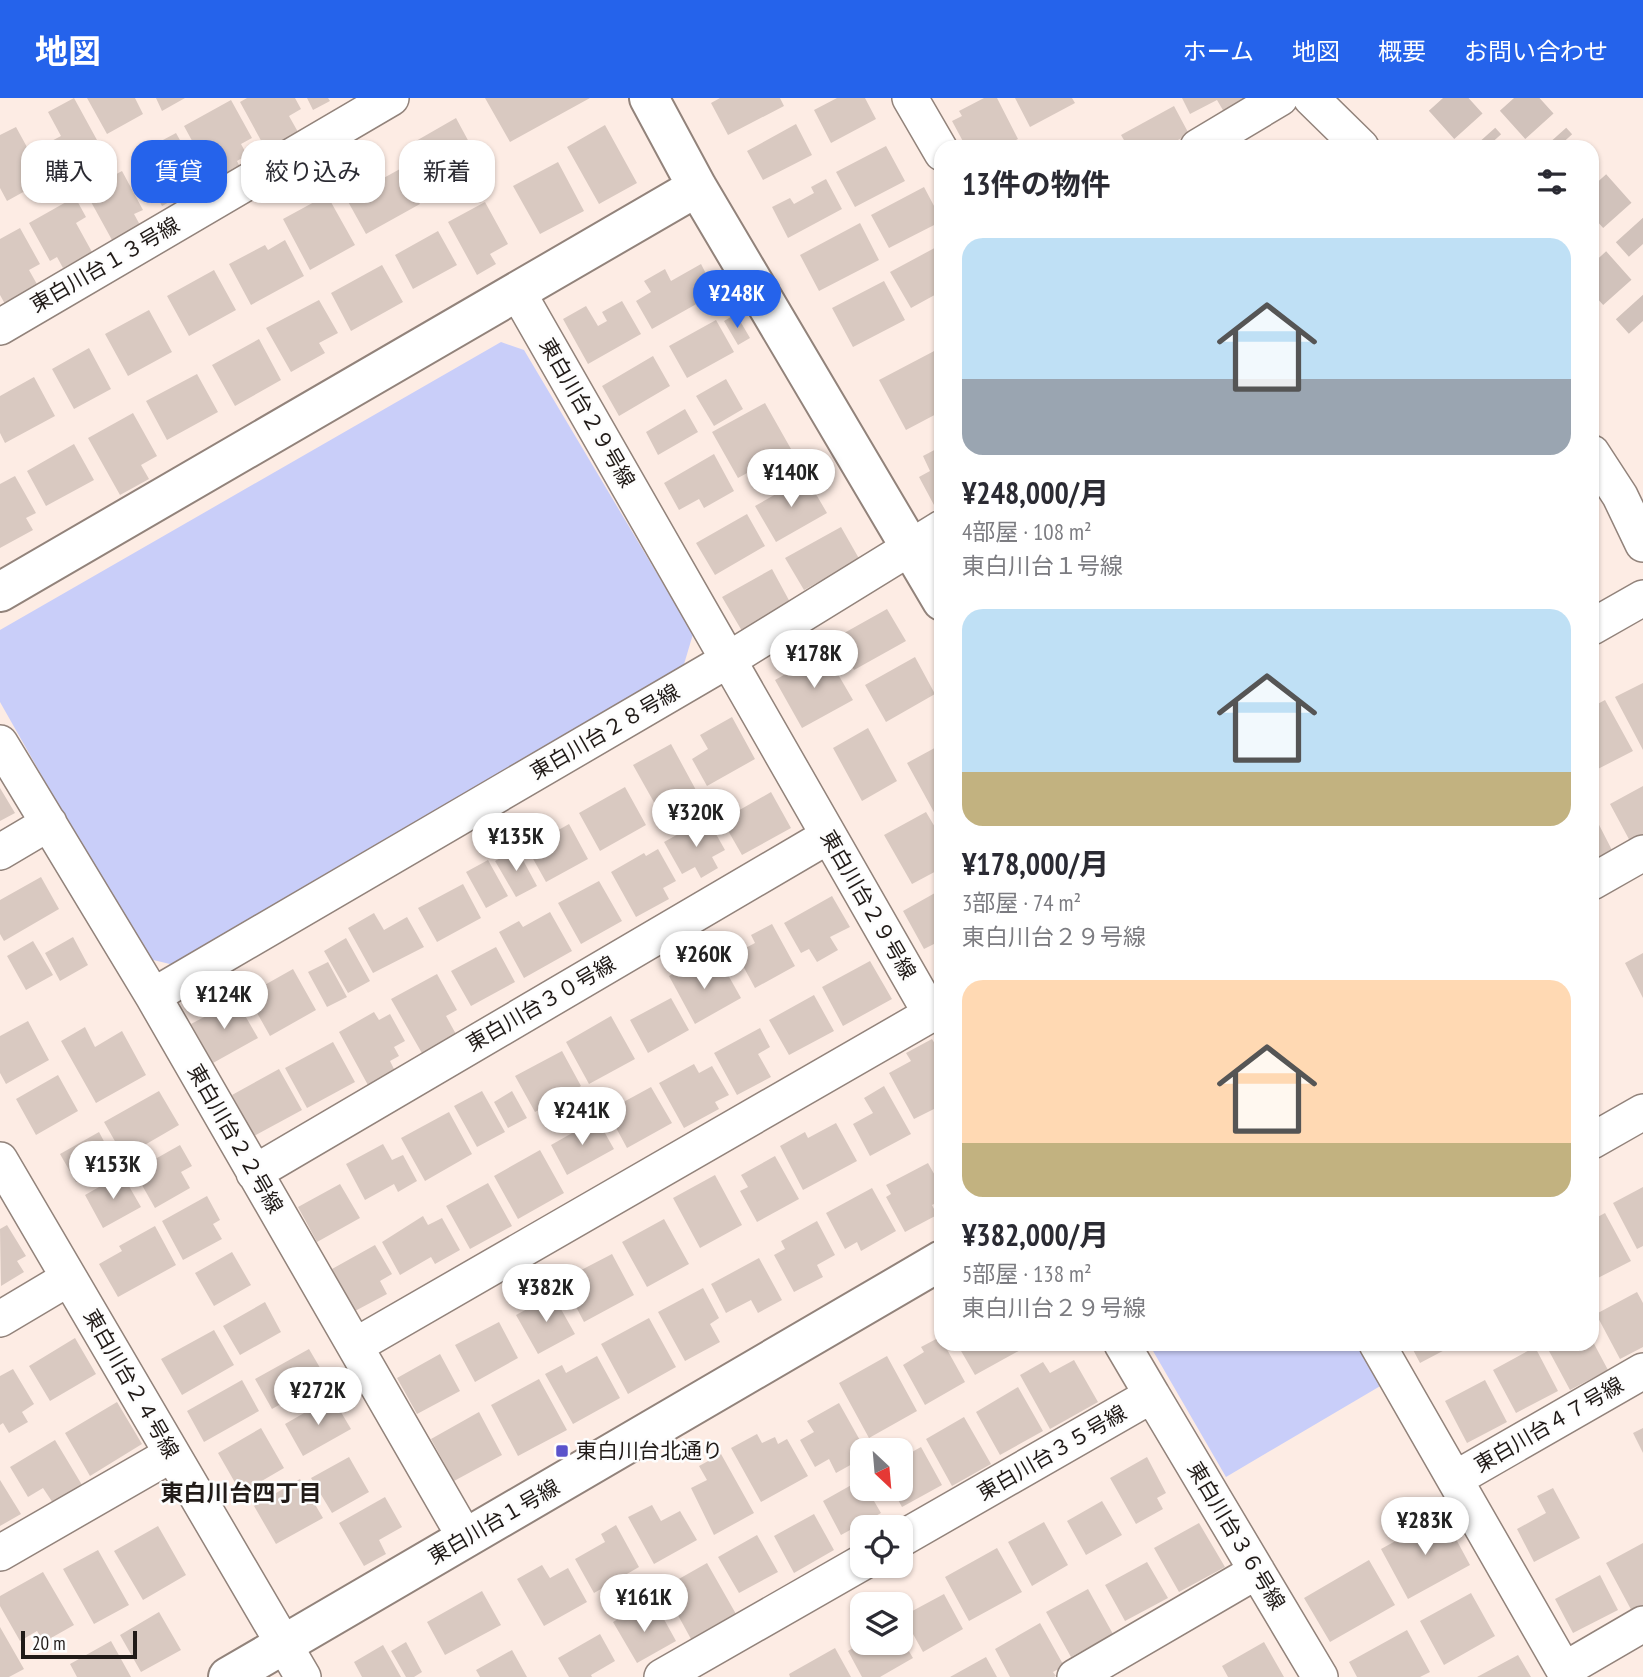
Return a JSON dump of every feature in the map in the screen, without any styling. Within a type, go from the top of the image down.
[{"type":"street","name":"東白川台１３号線","points":[[0,327],[391,98]]},
{"type":"street","points":[[649,98],[697,187],[934,588]]},
{"type":"street","points":[[910,98],[934,140]]},
{"type":"street","points":[[1210,140],[1280,98]]},
{"type":"street","points":[[1311,98],[1353,140]]},
{"type":"street","points":[[0,592],[697,187]]},
{"type":"street","name":"東白川台２９号線","points":[[355,1346],[931,1014],[517,291]]},
{"type":"street","points":[[1599,464],[1620,496],[1643,544]]},
{"type":"street","name":"東白川台２８号線","points":[[153,996],[728,660],[934,532]]},
{"type":"street","points":[[1599,623],[1643,598]]},
{"type":"street","name":"東白川台２２号線","points":[[0,743],[153,996],[466,1539]]},
{"type":"street","points":[[0,852],[49,823]]},
{"type":"street","name":"東白川台３０号線","points":[[254,1172],[828,836]]},
{"type":"street","points":[[1599,878],[1643,853]]},
{"type":"street","points":[[1599,1137],[1643,1112]]},
{"type":"street","name":"東白川台２４号線","points":[[0,1160],[303,1677]]},
{"type":"street","name":"東白川台１号線","points":[[228,1677],[934,1265]]},
{"type":"street","points":[[0,1319],[69,1278]]},
{"type":"street","name":"東白川台３５号線","points":[[913,1532],[1152,1395],[1126,1351]]},
{"type":"street","points":[[1381,1351],[1564,1670],[1643,1624]]},
{"type":"street","name":"東白川台４７号線","points":[[1455,1479],[1643,1371]]},
{"type":"street","name":"東白川台３６号線","points":[[1152,1395],[1320,1677]]},
{"type":"street","points":[[0,1553],[172,1454]]},
{"type":"street","points":[[662,1677],[850,1569]]},
{"type":"street","points":[[1075,1677],[1257,1571]]},
{"type":"shaded area","points":[[501,342],[524,350],[693,634],[682,671],[174,965],[145,958],[0,702],[0,630]]},
{"type":"shaded area","points":[[1153,1351],[1363,1351],[1382,1385],[1226,1477]]},
{"type":"building","points":[[74,98],[97,140],[53,140],[61,136],[48,112]]},
{"type":"building","points":[[87,98],[135,98],[143,114],[107,134]]},
{"type":"building","points":[[156,98],[185,98],[162,111]]},
{"type":"building","points":[[247,98],[295,98],[301,109],[289,116],[298,132],[287,138],[288,140],[261,140],[240,102]]},
{"type":"building","points":[[307,98],[328,98],[330,101],[313,110]]},
{"type":"building","points":[[485,98],[590,98],[510,142]]},
{"type":"building","points":[[720,98],[780,98],[784,106],[728,135],[711,103]]},
{"type":"building","points":[[837,98],[865,98],[876,119],[831,143],[814,110]]},
{"type":"building","points":[[984,98],[997,98],[1018,139],[962,140],[952,121],[962,116],[959,111]]},
{"type":"building","points":[[1015,98],[1072,98],[1075,103],[1030,127]]},
{"type":"building","points":[[1182,98],[1246,98],[1227,117],[1217,100],[1190,114]]},
{"type":"building","points":[[231,100],[252,138],[241,140],[241,159],[237,161],[241,169],[227,177],[227,140],[192,140],[184,126]]},
{"type":"building","points":[[1174,106],[1189,134],[1178,140],[1124,140],[1121,135]]},
{"type":"building","points":[[456,118],[468,140],[418,140]]},
{"type":"building","points":[[796,124],[812,155],[763,180],[747,151]]},
{"type":"building","points":[[605,125],[637,183],[599,204],[567,147]]},
{"type":"building","points":[[16,127],[23,140],[21,140],[21,193],[7,201],[0,188],[0,135]]},
{"type":"building","points":[[176,133],[180,140],[163,140]]},
{"type":"building","points":[[886,146],[905,181],[855,207],[836,172]]},
{"type":"building","points":[[558,162],[584,211],[540,234],[513,186]]},
{"type":"building","points":[[399,170],[399,203],[420,204],[366,234],[349,203],[385,203],[385,177]]},
{"type":"building","points":[[122,171],[131,188],[131,203],[139,203],[143,210],[134,214],[140,225],[112,240],[92,203],[117,203],[117,174]]},
{"type":"building","points":[[826,179],[842,209],[788,238],[772,207],[790,198],[794,204],[814,193],[811,187]]},
{"type":"building","points":[[924,187],[934,206],[934,225],[889,248],[871,215]]},
{"type":"building","points":[[64,203],[78,203],[86,217],[76,223],[92,252],[63,268],[57,257],[50,261],[29,223]]},
{"type":"building","points":[[312,203],[331,203],[355,245],[310,270],[283,219]]},
{"type":"building","points":[[486,203],[508,244],[490,254],[496,264],[477,275],[448,222]]},
{"type":"building","points":[[860,223],[879,260],[819,291],[800,255]]},
{"type":"building","points":[[20,228],[40,264],[29,270],[38,286],[5,304],[0,295],[0,239]]},
{"type":"building","points":[[438,231],[457,265],[413,289],[395,255]]},
{"type":"building","points":[[285,240],[304,276],[251,305],[229,264],[265,245],[268,250]]},
{"type":"building","points":[[934,248],[934,295],[911,308],[890,272]]},
{"type":"building","points":[[701,264],[716,293],[652,329],[636,301],[651,292],[644,281],[665,269],[671,281]]},
{"type":"building","points":[[382,265],[403,302],[351,331],[331,293]]},
{"type":"building","points":[[214,270],[236,310],[189,336],[167,296]]},
{"type":"building","points":[[884,281],[905,320],[853,347],[832,308]]},
{"type":"building","points":[[319,300],[338,333],[319,343],[325,353],[291,372],[266,328]]},
{"type":"building","points":[[622,301],[641,334],[588,364],[563,319],[586,306],[598,326],[607,321],[602,312]]},
{"type":"building","points":[[149,310],[172,352],[128,376],[105,334]]},
{"type":"building","points":[[736,314],[750,338],[738,345],[724,321]]},
{"type":"building","points":[[716,320],[734,352],[687,378],[669,346]]},
{"type":"building","points":[[259,339],[281,380],[235,406],[212,365]]},
{"type":"building","points":[[89,348],[111,389],[74,409],[52,369]]},
{"type":"building","points":[[934,351],[934,415],[906,430],[879,380]]},
{"type":"building","points":[[653,356],[670,386],[619,416],[602,386]]},
{"type":"building","points":[[197,374],[218,412],[167,440],[146,401]]},
{"type":"building","points":[[34,377],[55,416],[5,443],[0,433],[0,396]]},
{"type":"building","points":[[726,379],[743,409],[714,426],[696,396]]},
{"type":"building","points":[[765,403],[791,449],[738,478],[712,432]]},
{"type":"building","points":[[685,409],[698,432],[658,455],[646,432]]},
{"type":"building","points":[[133,413],[157,456],[141,465],[149,479],[120,495],[88,438]]},
{"type":"building","points":[[74,444],[94,480],[46,506],[27,471]]},
{"type":"building","points":[[934,450],[934,505],[919,477],[930,471],[923,456]]},
{"type":"building","points":[[714,454],[734,491],[704,508],[699,499],[679,510],[664,483]]},
{"type":"building","points":[[15,476],[36,513],[26,518],[33,530],[0,548],[0,484]]},
{"type":"building","points":[[806,477],[827,513],[776,542],[755,506]]},
{"type":"building","points":[[747,514],[765,546],[715,575],[696,543]]},
{"type":"building","points":[[841,527],[865,569],[827,591],[822,580],[804,590],[785,558]]},
{"type":"building","points":[[772,569],[791,604],[742,631],[722,597]]},
{"type":"building","points":[[887,609],[906,641],[854,670],[837,637]]},
{"type":"building","points":[[825,652],[853,700],[802,728],[775,680]]},
{"type":"building","points":[[915,657],[934,695],[886,722],[865,685]]},
{"type":"building","points":[[1643,683],[1643,750],[1615,697]]},
{"type":"building","points":[[1605,700],[1633,751],[1599,768],[1599,703]]},
{"type":"building","points":[[732,717],[755,759],[707,786],[692,759],[708,749],[700,735]]},
{"type":"building","points":[[868,728],[897,781],[862,801],[833,748]]},
{"type":"building","points":[[671,744],[697,792],[660,813],[633,765]]},
{"type":"building","points":[[934,748],[934,812],[907,763]]},
{"type":"building","points":[[1643,786],[1643,837],[1631,843],[1610,804]]},
{"type":"building","points":[[625,787],[646,825],[600,851],[579,813]]},
{"type":"building","points":[[0,788],[15,813],[0,821]]},
{"type":"building","points":[[771,792],[791,828],[742,855],[722,820]]},
{"type":"building","points":[[926,812],[934,826],[934,872],[912,884],[884,835]]},
{"type":"building","points":[[707,818],[725,850],[712,857],[718,868],[701,878],[695,867],[682,874],[664,842]]},
{"type":"building","points":[[569,824],[588,859],[546,882],[527,848]]},
{"type":"building","points":[[1599,825],[1615,856],[1599,864]]},
{"type":"building","points":[[517,849],[537,886],[516,897],[495,861]]},
{"type":"building","points":[[658,849],[676,881],[663,888],[669,899],[636,917],[611,872],[644,853],[646,856]]},
{"type":"building","points":[[488,860],[508,896],[486,908],[466,872]]},
{"type":"building","points":[[41,877],[59,909],[4,941],[0,934],[0,900]]},
{"type":"building","points":[[599,881],[622,921],[581,944],[558,903]]},
{"type":"building","points":[[463,884],[481,918],[437,942],[418,908]]},
{"type":"building","points":[[934,894],[934,944],[924,949],[903,911]]},
{"type":"building","points":[[832,896],[850,927],[830,937],[838,950],[817,962],[809,949],[801,953],[784,923]]},
{"type":"building","points":[[550,912],[572,951],[524,978],[499,932],[519,921],[523,927]]},
{"type":"building","points":[[374,913],[384,930],[407,917],[424,947],[373,973],[348,928]]},
{"type":"building","points":[[772,924],[795,966],[755,988],[736,953],[755,943],[751,935]]},
{"type":"building","points":[[73,937],[88,965],[60,981],[45,953]]},
{"type":"building","points":[[346,938],[370,981],[348,993],[324,951]]},
{"type":"building","points":[[33,941],[53,975],[26,990],[7,956]]},
{"type":"building","points":[[496,947],[515,982],[471,1006],[451,971]]},
{"type":"building","points":[[1643,953],[1643,998],[1625,963]]},
{"type":"building","points":[[870,961],[892,999],[843,1026],[822,987]]},
{"type":"building","points":[[328,962],[347,997],[327,1007],[308,972]]},
{"type":"building","points":[[692,963],[700,978],[723,966],[741,998],[695,1024],[669,976]]},
{"type":"building","points":[[293,969],[316,1010],[270,1036],[247,995]]},
{"type":"building","points":[[437,974],[457,1010],[446,1016],[457,1036],[423,1055],[391,999]]},
{"type":"building","points":[[814,995],[834,1031],[789,1055],[769,1020]]},
{"type":"building","points":[[671,998],[689,1030],[648,1053],[630,1020]]},
{"type":"building","points":[[236,1000],[258,1038],[213,1063],[191,1024]]},
{"type":"building","points":[[374,1012],[379,1020],[390,1014],[405,1041],[394,1047],[399,1056],[390,1061],[396,1073],[369,1087],[339,1032]]},
{"type":"building","points":[[611,1016],[635,1059],[589,1084],[566,1042]]},
{"type":"building","points":[[28,1021],[49,1060],[6,1084],[0,1073],[0,1036]]},
{"type":"building","points":[[85,1027],[95,1047],[122,1031],[146,1075],[96,1103],[61,1041]]},
{"type":"building","points":[[760,1028],[770,1047],[758,1054],[771,1077],[737,1095],[714,1053]]},
{"type":"building","points":[[932,1039],[934,1042],[934,1109],[914,1119],[889,1073],[911,1061],[906,1053]]},
{"type":"building","points":[[333,1042],[355,1082],[307,1108],[285,1068]]},
{"type":"building","points":[[562,1051],[581,1086],[535,1112],[515,1076]]},
{"type":"building","points":[[694,1064],[699,1073],[712,1066],[729,1095],[715,1102],[719,1109],[684,1128],[659,1083]]},
{"type":"building","points":[[279,1069],[302,1110],[254,1136],[232,1095]]},
{"type":"building","points":[[58,1075],[78,1111],[36,1135],[16,1099]]},
{"type":"building","points":[[884,1086],[911,1134],[870,1156],[853,1124],[873,1113],[864,1098]]},
{"type":"building","points":[[651,1087],[672,1123],[627,1148],[607,1111]]},
{"type":"building","points":[[159,1091],[179,1125],[124,1157],[104,1122]]},
{"type":"building","points":[[482,1091],[505,1132],[477,1147],[454,1106]]},
{"type":"building","points":[[512,1091],[527,1118],[508,1128],[494,1102]]},
{"type":"building","points":[[449,1112],[472,1154],[425,1181],[401,1138]]},
{"type":"building","points":[[597,1119],[614,1149],[567,1175],[551,1145]]},
{"type":"building","points":[[836,1123],[857,1161],[803,1190],[780,1146],[805,1132],[808,1138]]},
{"type":"building","points":[[99,1132],[114,1160],[76,1182],[60,1154]]},
{"type":"building","points":[[383,1144],[392,1160],[403,1155],[417,1181],[398,1192],[394,1184],[365,1200],[346,1164]]},
{"type":"building","points":[[180,1145],[192,1166],[181,1172],[190,1188],[155,1208],[134,1171]]},
{"type":"building","points":[[540,1150],[564,1193],[518,1219],[494,1176]]},
{"type":"building","points":[[775,1156],[799,1199],[757,1222],[740,1191],[748,1187],[741,1175]]},
{"type":"building","points":[[928,1163],[934,1174],[934,1217],[905,1232],[886,1197],[891,1194],[886,1185]]},
{"type":"building","points":[[122,1174],[141,1207],[103,1228],[85,1195]]},
{"type":"building","points":[[715,1175],[742,1225],[700,1248],[673,1198]]},
{"type":"building","points":[[488,1183],[512,1226],[470,1249],[446,1206]]},
{"type":"building","points":[[340,1184],[360,1218],[317,1242],[298,1207]]},
{"type":"building","points":[[1643,1187],[1643,1246],[1637,1249],[1613,1203]]},
{"type":"building","points":[[872,1188],[896,1231],[861,1251],[857,1242],[845,1249],[826,1213]]},
{"type":"building","points":[[207,1196],[220,1220],[213,1224],[222,1239],[183,1260],[162,1221]]},
{"type":"building","points":[[1605,1213],[1631,1261],[1599,1277],[1599,1216]]},
{"type":"building","points":[[423,1216],[428,1225],[442,1218],[460,1250],[435,1264],[431,1257],[400,1275],[382,1242]]},
{"type":"building","points":[[664,1219],[689,1264],[647,1287],[622,1242]]},
{"type":"building","points":[[817,1221],[835,1255],[817,1265],[823,1277],[794,1292],[774,1255],[785,1249],[781,1241]]},
{"type":"building","points":[[7,1225],[26,1256],[17,1261],[24,1272],[1,1286],[0,1229]]},
{"type":"building","points":[[155,1226],[176,1265],[118,1297],[99,1264],[122,1251],[119,1246]]},
{"type":"building","points":[[375,1245],[392,1274],[380,1281],[387,1294],[355,1311],[332,1269]]},
{"type":"building","points":[[232,1252],[251,1285],[214,1306],[195,1273]]},
{"type":"building","points":[[612,1254],[634,1295],[584,1322],[562,1280]]},
{"type":"building","points":[[759,1258],[782,1300],[758,1313],[751,1300],[726,1313],[711,1284]]},
{"type":"building","points":[[703,1288],[719,1318],[710,1324],[720,1342],[685,1361],[658,1312]]},
{"type":"building","points":[[1637,1292],[1643,1303],[1643,1347],[1620,1359],[1599,1320],[1599,1312]]},
{"type":"building","points":[[553,1295],[575,1334],[538,1354],[516,1315]]},
{"type":"building","points":[[265,1302],[281,1332],[240,1355],[223,1326]]},
{"type":"building","points":[[649,1318],[676,1367],[628,1394],[601,1344]]},
{"type":"building","points":[[499,1322],[518,1358],[475,1382],[455,1345]]},
{"type":"building","points":[[214,1330],[234,1365],[182,1395],[161,1359]]},
{"type":"building","points":[[75,1338],[96,1374],[50,1401],[29,1366]]},
{"type":"building","points":[[934,1340],[934,1351],[948,1351],[965,1382],[925,1405],[903,1365],[924,1352],[921,1347]]},
{"type":"building","points":[[309,1349],[326,1378],[272,1409],[255,1379]]},
{"type":"building","points":[[961,1351],[1019,1351],[975,1375]]},
{"type":"building","points":[[1414,1351],[1443,1351],[1420,1363]]},
{"type":"building","points":[[1528,1351],[1537,1351],[1558,1391],[1516,1413],[1493,1370]]},
{"type":"building","points":[[1549,1351],[1598,1351],[1608,1370],[1570,1390]]},
{"type":"building","points":[[440,1354],[460,1391],[417,1414],[397,1378]]},
{"type":"building","points":[[597,1356],[620,1398],[573,1424],[545,1374],[562,1365],[566,1373]]},
{"type":"building","points":[[887,1356],[917,1411],[869,1438],[839,1383]]},
{"type":"building","points":[[1074,1360],[1098,1402],[1050,1429],[1020,1375],[1043,1362],[1050,1373]]},
{"type":"building","points":[[13,1369],[34,1404],[22,1412],[28,1422],[9,1433],[3,1423],[0,1425],[0,1376]]},
{"type":"building","points":[[539,1379],[567,1430],[518,1456],[491,1405]]},
{"type":"building","points":[[242,1380],[259,1411],[204,1442],[187,1411]]},
{"type":"building","points":[[1485,1380],[1507,1422],[1467,1443],[1445,1401]]},
{"type":"building","points":[[1018,1387],[1043,1431],[1000,1455],[976,1412]]},
{"type":"building","points":[[332,1397],[351,1429],[303,1456],[285,1424]]},
{"type":"building","points":[[117,1402],[142,1444],[90,1476],[65,1433]]},
{"type":"building","points":[[839,1403],[859,1438],[850,1438],[850,1465],[836,1473],[829,1459],[815,1467],[800,1440],[814,1432],[807,1421]]},
{"type":"building","points":[[479,1412],[502,1455],[454,1481],[431,1439]]},
{"type":"building","points":[[964,1417],[991,1464],[952,1486],[926,1439]]},
{"type":"building","points":[[261,1428],[284,1468],[241,1493],[218,1453]]},
{"type":"building","points":[[1643,1428],[1643,1453],[1633,1433]]},
{"type":"building","points":[[757,1434],[762,1443],[775,1437],[778,1444],[787,1439],[808,1476],[761,1502],[731,1448]]},
{"type":"building","points":[[55,1440],[82,1485],[53,1503],[43,1488],[28,1497],[10,1467]]},
{"type":"building","points":[[921,1447],[942,1485],[914,1500],[914,1451]]},
{"type":"building","points":[[721,1454],[754,1513],[714,1535],[691,1488],[707,1480],[699,1466]]},
{"type":"building","points":[[349,1457],[369,1492],[332,1513],[311,1478]]},
{"type":"building","points":[[1147,1457],[1166,1493],[1157,1498],[1163,1509],[1136,1524],[1110,1478]]},
{"type":"building","points":[[300,1479],[323,1518],[276,1544],[254,1506]]},
{"type":"building","points":[[0,1480],[21,1514],[0,1526]]},
{"type":"building","points":[[850,1486],[850,1502],[875,1502],[881,1513],[850,1515],[850,1530],[841,1535],[823,1501]]},
{"type":"building","points":[[1553,1488],[1580,1538],[1534,1562],[1517,1529],[1546,1513],[1537,1496]]},
{"type":"building","points":[[385,1497],[402,1527],[379,1540],[386,1554],[364,1566],[339,1523]]},
{"type":"building","points":[[1102,1501],[1122,1535],[1086,1555],[1067,1521]]},
{"type":"building","points":[[652,1505],[661,1521],[680,1511],[697,1540],[654,1564],[628,1517]]},
{"type":"building","points":[[814,1514],[834,1550],[794,1573],[774,1536]]},
{"type":"building","points":[[1443,1515],[1470,1565],[1408,1599],[1381,1549]]},
{"type":"building","points":[[1044,1522],[1068,1565],[1032,1586],[1008,1542]]},
{"type":"building","points":[[1199,1523],[1225,1567],[1179,1592],[1154,1548]]},
{"type":"building","points":[[616,1525],[639,1567],[594,1593],[575,1559],[605,1542],[601,1534]]},
{"type":"building","points":[[158,1526],[186,1575],[143,1600],[114,1551]]},
{"type":"building","points":[[757,1535],[778,1572],[739,1593],[718,1557]]},
{"type":"building","points":[[1643,1543],[1643,1610],[1634,1615],[1606,1563]]},
{"type":"building","points":[[997,1548],[1022,1592],[969,1621],[945,1577]]},
{"type":"building","points":[[98,1550],[129,1605],[94,1624],[63,1569]]},
{"type":"building","points":[[1369,1560],[1395,1605],[1330,1642],[1304,1598]]},
{"type":"building","points":[[1147,1562],[1168,1598],[1125,1621],[1105,1585]]},
{"type":"building","points":[[707,1563],[736,1614],[691,1639],[663,1588]]},
{"type":"building","points":[[542,1565],[550,1578],[568,1568],[587,1602],[544,1626],[517,1579]]},
{"type":"building","points":[[43,1572],[74,1625],[44,1642],[37,1631],[20,1641],[0,1606],[0,1596]]},
{"type":"building","points":[[1600,1575],[1618,1610],[1573,1633],[1555,1599]]},
{"type":"building","points":[[1088,1589],[1113,1634],[1071,1657],[1046,1612]]},
{"type":"building","points":[[482,1591],[501,1625],[445,1655],[427,1622]]},
{"type":"building","points":[[1471,1593],[1495,1636],[1444,1665],[1420,1621]]},
{"type":"building","points":[[944,1594],[963,1629],[923,1652],[913,1634],[913,1611]]},
{"type":"building","points":[[637,1608],[644,1621],[660,1612],[676,1641],[637,1663],[613,1622]]},
{"type":"building","points":[[159,1612],[181,1650],[141,1672],[120,1635]]},
{"type":"building","points":[[1040,1623],[1064,1666],[1053,1672],[1056,1676],[1054,1677],[1010,1677],[995,1649]]},
{"type":"building","points":[[0,1627],[24,1669],[9,1677],[0,1677]]},
{"type":"building","points":[[1407,1630],[1430,1672],[1420,1677],[1357,1677],[1349,1662]]},
{"type":"building","points":[[600,1634],[615,1661],[591,1675],[592,1677],[569,1677],[558,1658]]},
{"type":"building","points":[[111,1641],[131,1677],[77,1677],[70,1664]]},
{"type":"building","points":[[406,1642],[422,1672],[414,1677],[406,1677],[391,1651]]},
{"type":"building","points":[[1264,1642],[1284,1677],[1228,1677],[1222,1666]]},
{"type":"building","points":[[383,1645],[401,1677],[362,1677],[354,1662]]},
{"type":"building","points":[[835,1648],[851,1677],[790,1677],[789,1674]]},
{"type":"building","points":[[512,1650],[527,1677],[480,1677],[476,1670]]},
{"type":"building","points":[[850,1655],[911,1655],[913,1658],[880,1677],[862,1677]]},
{"type":"building","points":[[1518,1655],[1531,1677],[1477,1677]]},
{"type":"building","points":[[986,1657],[997,1677],[950,1677]]},
{"type":"tunnel","points":[[1443,98],[1481,140]]},
{"type":"tunnel","points":[[1514,98],[1552,140]]},
{"type":"tunnel","points":[[1599,195],[1643,244]]},
{"type":"tunnel","points":[[1599,272],[1643,321]]},
{"type":"place","name":"東白川台北通り","points":[[562,1451]]},
{"type":"district","name":"東白川台四丁目","points":[[241,1493]]}]
